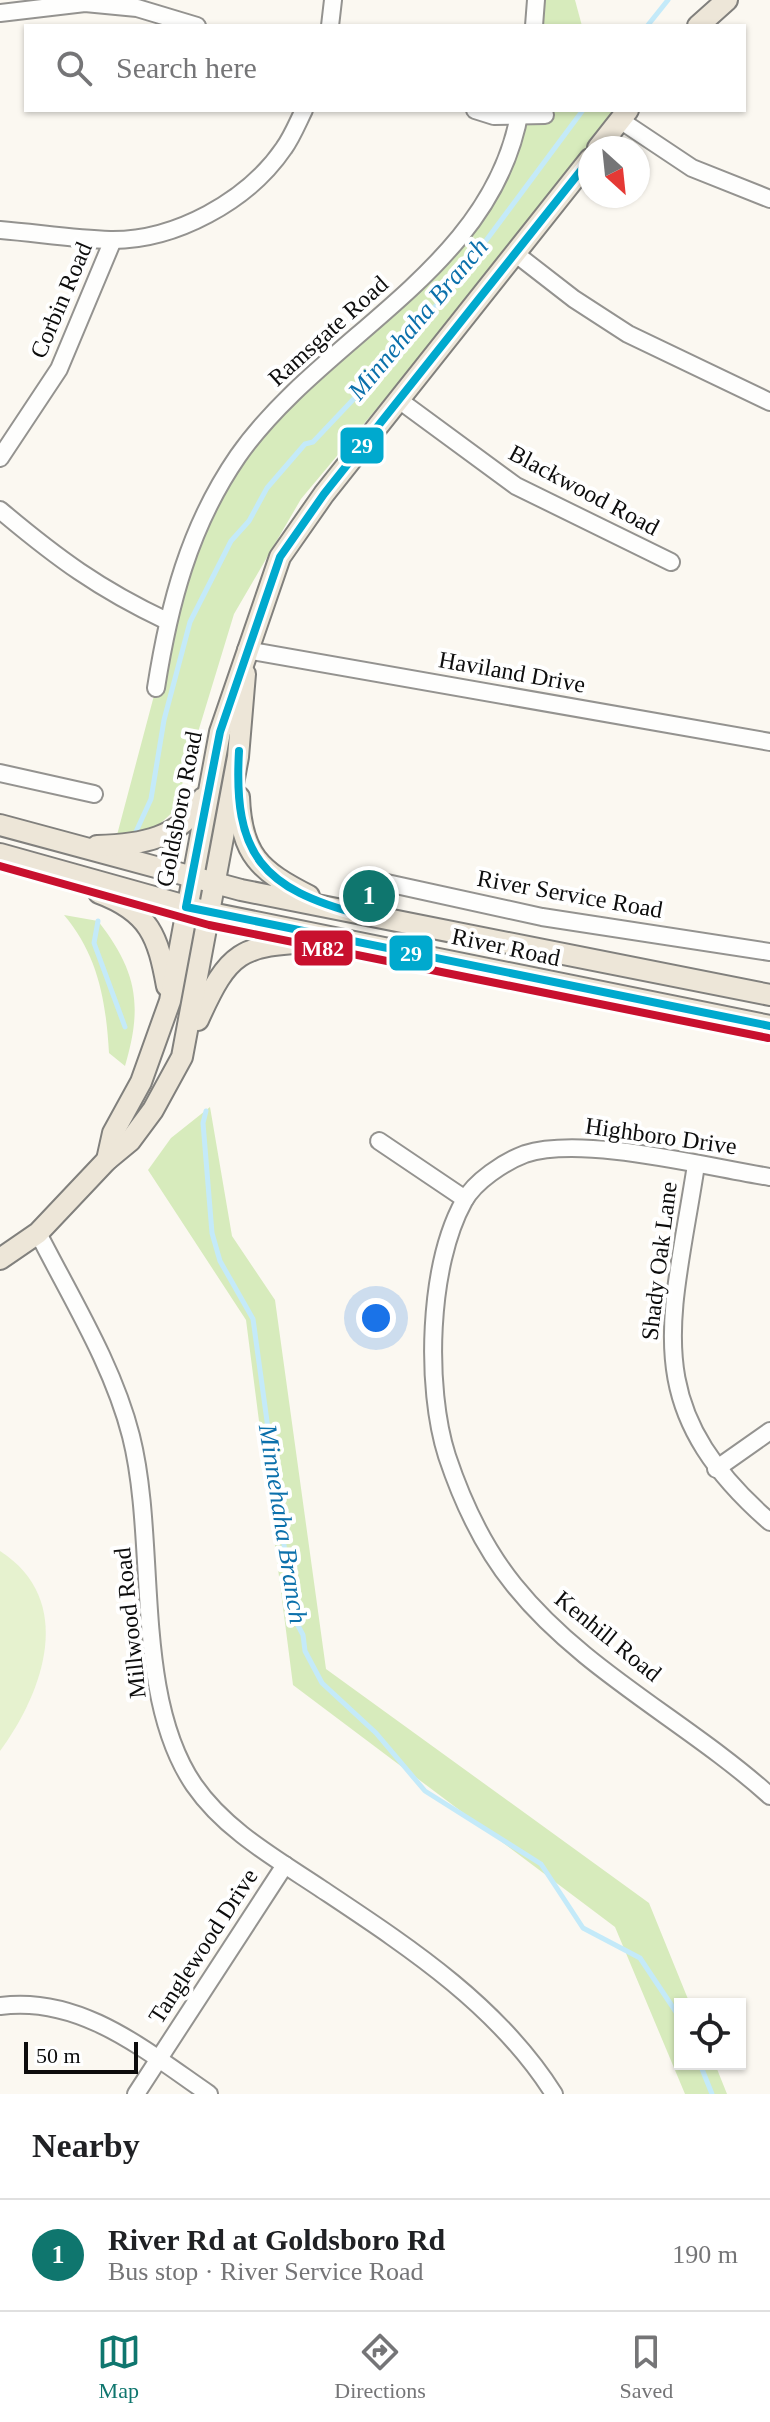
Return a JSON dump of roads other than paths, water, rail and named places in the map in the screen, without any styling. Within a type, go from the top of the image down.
[{"type":"main road","points":[[700,24],[727,0]]},
{"type":"main road","points":[[607,136],[624,115]]},
{"type":"main road","name":"Goldsboro Road","points":[[107,1160],[113,1133],[141,1082],[170,1001],[220,732],[280,557],[324,494],[578,174]]},
{"type":"main road","name":"Goldsboro Road","points":[[0,1259],[38,1233],[107,1160],[130,1141],[153,1110],[182,1057],[238,757],[246,650]]},
{"type":"main road","points":[[238,757],[241,820],[248,849],[275,878],[335,909]]},
{"type":"main road","points":[[76,847],[147,843],[165,836],[197,811],[207,791]]},
{"type":"main road","name":"River Road","points":[[0,825],[192,879],[770,995]]},
{"type":"main road","name":"River Road","points":[[0,854],[211,913],[770,1026]]},
{"type":"main road","points":[[38,865],[115,899],[147,924],[157,939],[170,1001]]},
{"type":"main road","points":[[182,1057],[219,974],[243,953],[270,944],[321,942],[394,951]]},
{"type":"street","points":[[330,24],[333,0]]},
{"type":"street","points":[[534,24],[536,0]]},
{"type":"street","points":[[0,13],[85,3],[135,4],[191,24]]},
{"type":"street","points":[[0,230],[113,240],[165,232],[210,213],[250,187],[284,148],[303,112]]},
{"type":"street","points":[[481,112],[494,116],[520,113],[545,115]]},
{"type":"street","name":"Ramsgate Road","points":[[156,688],[167,621],[194,538],[239,455],[297,388],[392,309],[445,254],[476,213],[510,156],[520,113]]},
{"type":"street","points":[[624,115],[692,168],[770,199]]},
{"type":"street","name":"Corbin Road","points":[[0,458],[59,369],[113,240]]},
{"type":"street","points":[[516,254],[574,299],[628,334],[770,402]]},
{"type":"street","name":"Blackwood Road","points":[[399,400],[516,486],[671,562]]},
{"type":"street","points":[[0,510],[69,568],[111,595],[167,621]]},
{"type":"street","name":"Haviland Drive","points":[[246,650],[770,742]]},
{"type":"street","points":[[0,773],[94,794]]},
{"type":"street","name":"River Service Road","points":[[364,878],[542,917],[770,952]]},
{"type":"street","points":[[379,1141],[465,1199]]},
{"type":"street","name":"Highboro Drive","points":[[465,1199],[498,1168],[547,1148],[584,1147],[770,1177]]},
{"type":"street","name":"Shady Oak Lane","points":[[696,1165],[673,1315],[671,1352],[685,1415],[716,1469],[770,1522]]},
{"type":"street","name":"Kenhill Road","points":[[465,1199],[448,1238],[434,1318],[432,1364],[447,1455],[478,1530],[512,1583],[551,1628],[770,1796]]},
{"type":"street","name":"Millwood Road","points":[[38,1233],[114,1385],[131,1437],[145,1515],[158,1691],[174,1742],[192,1782],[213,1809],[285,1865],[421,1955],[493,2018],[554,2094]]},
{"type":"street","points":[[716,1469],[770,1431]]},
{"type":"street","name":"Tanglewood Drive","points":[[136,2094],[285,1865]]},
{"type":"street","points":[[0,2006],[61,2007],[108,2027],[209,2094]]},
{"type":"waterway","name":"Minnehaha Branch","points":[[649,24],[668,0]]},
{"type":"waterway","name":"Minnehaha Branch","points":[[134,836],[151,799],[164,720],[190,622],[231,541],[249,521],[267,488],[305,444],[313,442],[383,368],[450,289],[582,112]]},
{"type":"waterway","name":"Minnehaha Branch","points":[[98,921],[94,943],[125,1027]]},
{"type":"waterway","name":"Minnehaha Branch","points":[[206,1111],[203,1123],[212,1233],[220,1261],[253,1319],[294,1618],[303,1635],[305,1651],[322,1683],[376,1733],[425,1791],[541,1864],[583,1928],[640,1958],[674,2009]]},
{"type":"waterway","name":"Minnehaha Branch","points":[[702,2070],[712,2094]]},
{"type":"place","name":"River Rd at Goldsboro Rd","points":[[369,896]]}]
